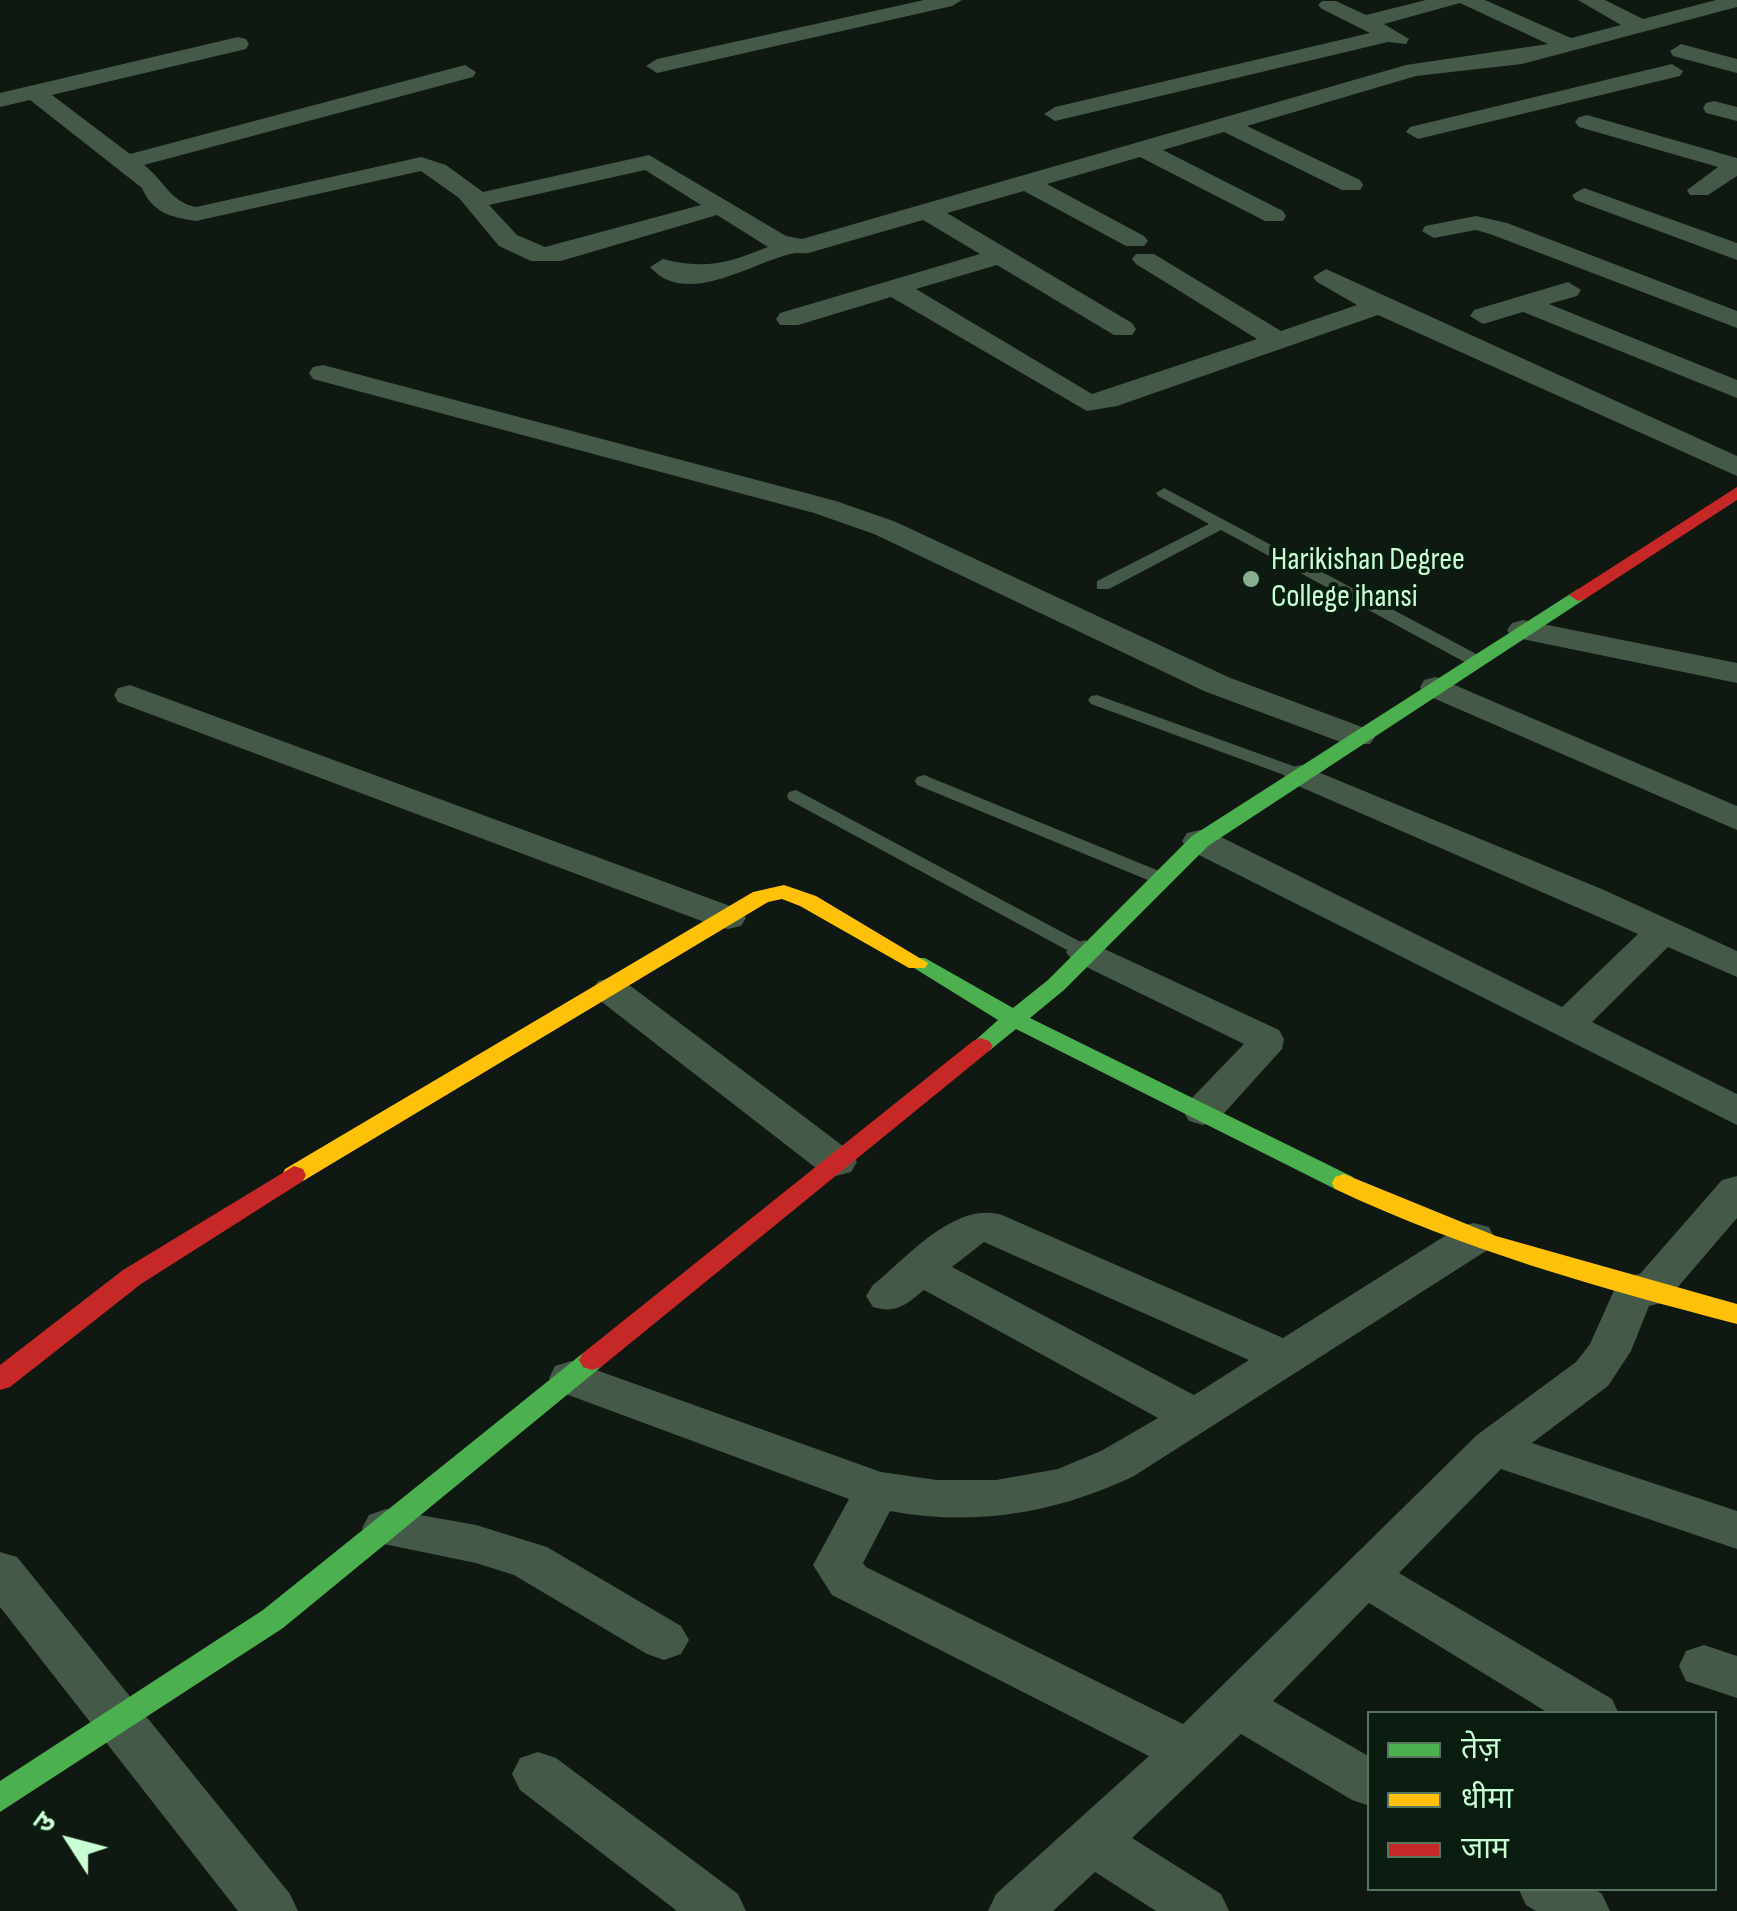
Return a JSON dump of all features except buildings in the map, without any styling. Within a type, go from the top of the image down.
[{"type":"street","points":[[657,66],[828,19],[952,0]]},
{"type":"street","points":[[1364,22],[1451,0]]},
{"type":"street","points":[[1468,0],[1571,46]]},
{"type":"street","points":[[1588,0],[1645,28]]},
{"type":"street","points":[[662,267],[703,276],[1414,70],[1571,46],[1737,1]]},
{"type":"street","points":[[1329,5],[1450,64]]},
{"type":"street","points":[[1055,114],[1391,35]]},
{"type":"street","points":[[0,100],[238,44]]},
{"type":"street","points":[[1486,61],[1558,98]]},
{"type":"street","points":[[1418,132],[1558,98],[1676,61],[1737,66]]},
{"type":"street","points":[[125,162],[465,72]]},
{"type":"street","points":[[34,92],[153,184],[164,204],[184,214],[222,210],[421,164],[432,166],[470,196],[508,245],[536,256],[722,206]]},
{"type":"street","points":[[1587,122],[1737,166],[1700,190]]},
{"type":"street","points":[[1223,123],[1351,186]]},
{"type":"street","points":[[1140,148],[1274,216]]},
{"type":"street","points":[[470,196],[506,195],[621,165],[648,162],[790,248]]},
{"type":"street","points":[[1026,182],[1140,250],[1279,341]]},
{"type":"street","points":[[1584,195],[1737,252]]},
{"type":"street","points":[[926,211],[1123,329]]},
{"type":"street","points":[[1434,231],[1476,223],[1498,228],[1737,320]]},
{"type":"street","points":[[789,319],[1000,256]]},
{"type":"street","points":[[1326,277],[1379,306],[1737,466]]},
{"type":"street","points":[[894,287],[1087,404],[1379,306]]},
{"type":"street","points":[[1483,316],[1568,290]]},
{"type":"street","points":[[1525,304],[1737,390]]},
{"type":"street","points":[[322,374],[855,518],[967,566],[1216,684],[1358,738]]},
{"type":"street","points":[[0,1798],[273,1619],[1056,984],[1200,841],[1524,630],[1729,505]]},
{"type":"street","points":[[1524,630],[1737,672]]},
{"type":"street","points":[[1436,687],[1737,818]]},
{"type":"street","points":[[130,695],[728,918]]},
{"type":"street","points":[[1300,775],[1737,965]]},
{"type":"street","points":[[1200,841],[1737,1111]]},
{"type":"street","points":[[0,1380],[40,1344],[234,1209],[774,893],[796,896],[1014,1019],[1388,1206],[1474,1238],[1643,1290],[1737,1314]]},
{"type":"street","points":[[1566,1026],[1663,931]]},
{"type":"street","points":[[1085,952],[1265,1039],[1262,1049],[1203,1111]]},
{"type":"street","points":[[612,990],[836,1162]]},
{"type":"street","points":[[1015,1911],[1189,1752],[1494,1448],[1592,1374],[1643,1290],[1737,1190]]},
{"type":"street","points":[[1195,1417],[904,1282],[966,1232],[986,1226],[1286,1358]]},
{"type":"street","points":[[571,1378],[878,1490],[916,1498],[976,1501],[1039,1493],[1098,1472],[1195,1417],[1474,1238]]},
{"type":"street","points":[[1494,1448],[1737,1530]]},
{"type":"street","points":[[878,1490],[836,1565],[849,1581],[1189,1752]]},
{"type":"street","points":[[386,1528],[476,1544],[530,1560],[664,1640]]},
{"type":"street","points":[[0,1572],[271,1911]]},
{"type":"street","points":[[1365,1576],[1589,1711]]},
{"type":"street","points":[[1236,1705],[1367,1782]]},
{"type":"street","points":[[538,1774],[719,1911]]},
{"type":"street","points":[[1094,1842],[1202,1911]]},
{"type":"street","points":[[1550,1891],[1584,1911]]},
{"type":"lane","points":[[1164,493],[1476,661]]},
{"type":"lane","points":[[1102,585],[1221,524]]},
{"type":"lane","points":[[1097,700],[1300,775]]},
{"type":"lane","points":[[924,780],[1162,879]]},
{"type":"lane","points":[[796,796],[1085,952]]},
{"type":"traffic: fast","points":[[981,1046],[1056,985],[1200,841],[1578,595]]},
{"type":"traffic: fast","points":[[917,963],[1014,1019],[1344,1183]]},
{"type":"traffic: fast","points":[[0,1798],[273,1619],[592,1360]]},
{"type":"traffic: slow","points":[[294,1175],[761,897],[784,892],[808,901],[917,963]]},
{"type":"traffic: slow","points":[[1344,1183],[1487,1243],[1737,1314]]},
{"type":"traffic: jam","points":[[1578,595],[1737,492]]},
{"type":"traffic: jam","points":[[592,1360],[981,1046]]},
{"type":"traffic: jam","points":[[0,1380],[132,1277],[294,1175]]},
{"type":"place","name":"Harikishan Degree College jhansi","points":[[1251,579]]}]
